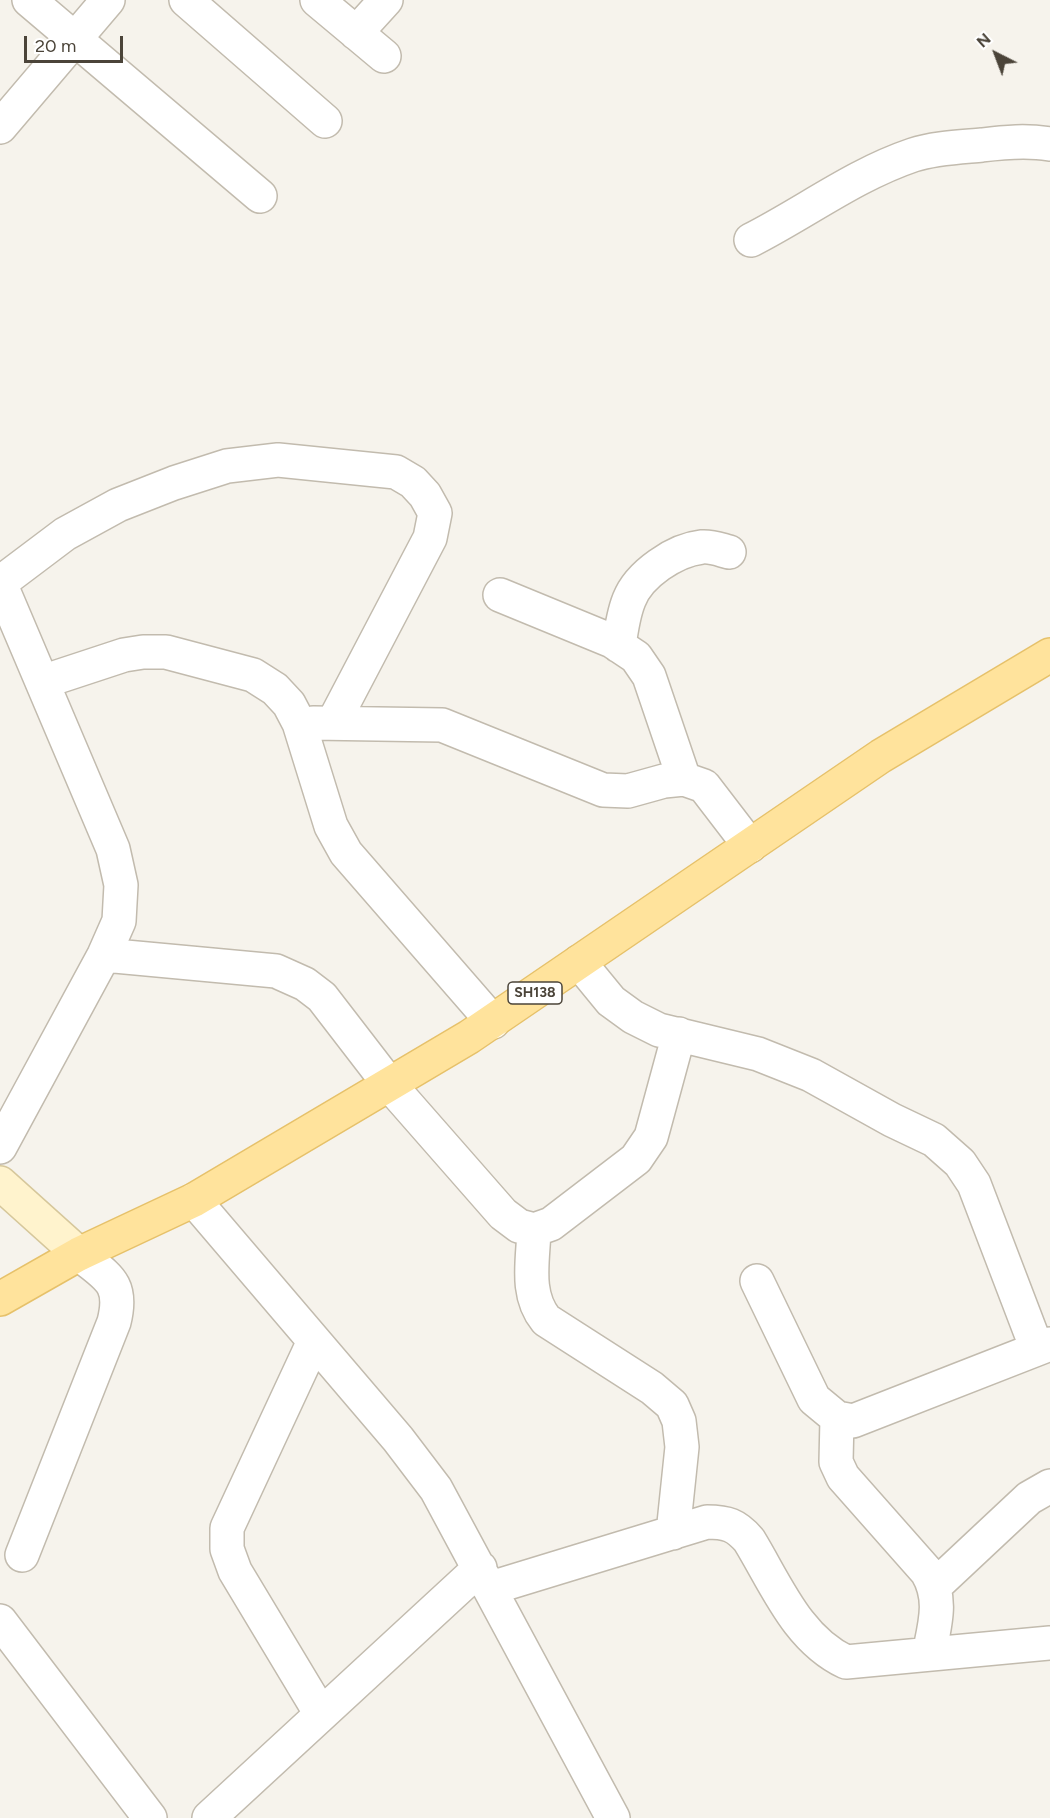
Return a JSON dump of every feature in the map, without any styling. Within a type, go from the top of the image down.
[{"type":"main road","name":"SH138","points":[[0,1299],[79,1254],[194,1200],[493,1022],[881,756],[1050,655]]},
{"type":"street","points":[[29,0],[260,196]]},
{"type":"street","points":[[1,124],[108,0]]},
{"type":"street","points":[[186,0],[325,121]]},
{"type":"street","points":[[317,0],[384,56]]},
{"type":"street","points":[[356,33],[386,0]]},
{"type":"street","points":[[751,240],[791,219],[834,190],[916,154],[1029,140],[1050,144]]},
{"type":"street","points":[[0,1147],[104,956],[119,921],[121,885],[113,849],[0,583],[65,534],[118,505],[174,483],[227,466],[278,460],[396,472],[413,482],[425,495],[435,513],[430,538],[333,723]]},
{"type":"street","points":[[619,646],[629,599],[635,588],[648,576],[666,561],[687,550],[705,547],[729,552]]},
{"type":"street","points":[[500,595],[619,646],[636,657],[649,676],[684,779]]},
{"type":"street","points":[[42,682],[124,655],[166,652],[253,675],[275,689],[289,704],[299,723],[331,826],[346,853],[493,1022]]},
{"type":"street","points":[[299,723],[442,725],[603,790],[628,791],[664,781],[684,779],[704,786],[750,846]]},
{"type":"street","points":[[104,956],[276,970],[305,984],[322,997],[388,1084],[503,1214],[519,1226],[534,1230],[552,1224],[636,1159],[651,1137],[680,1034]]},
{"type":"street","points":[[579,962],[611,1001],[659,1030],[785,1063],[934,1140],[960,1163],[974,1184],[1044,1347],[853,1421],[837,1418],[814,1399],[757,1281]]},
{"type":"street","points":[[0,1183],[111,1280],[120,1300],[114,1322],[22,1555]]},
{"type":"street","points":[[194,1200],[436,1489],[613,1818]]},
{"type":"street","points":[[534,1230],[532,1293],[538,1310],[546,1320],[652,1388],[672,1405],[679,1421],[681,1447],[673,1533]]},
{"type":"street","points":[[314,1341],[227,1528],[227,1549],[235,1572],[321,1714]]},
{"type":"street","points":[[837,1418],[836,1462],[843,1477],[927,1572],[935,1586],[939,1606],[929,1654]]},
{"type":"street","points":[[935,1586],[1029,1498],[1050,1486]]},
{"type":"street","points":[[209,1818],[321,1714],[485,1578],[673,1533],[707,1522],[727,1522],[739,1528],[749,1540],[800,1625],[828,1653],[846,1662],[1050,1643]]},
{"type":"street","points":[[0,1622],[150,1818]]}]
